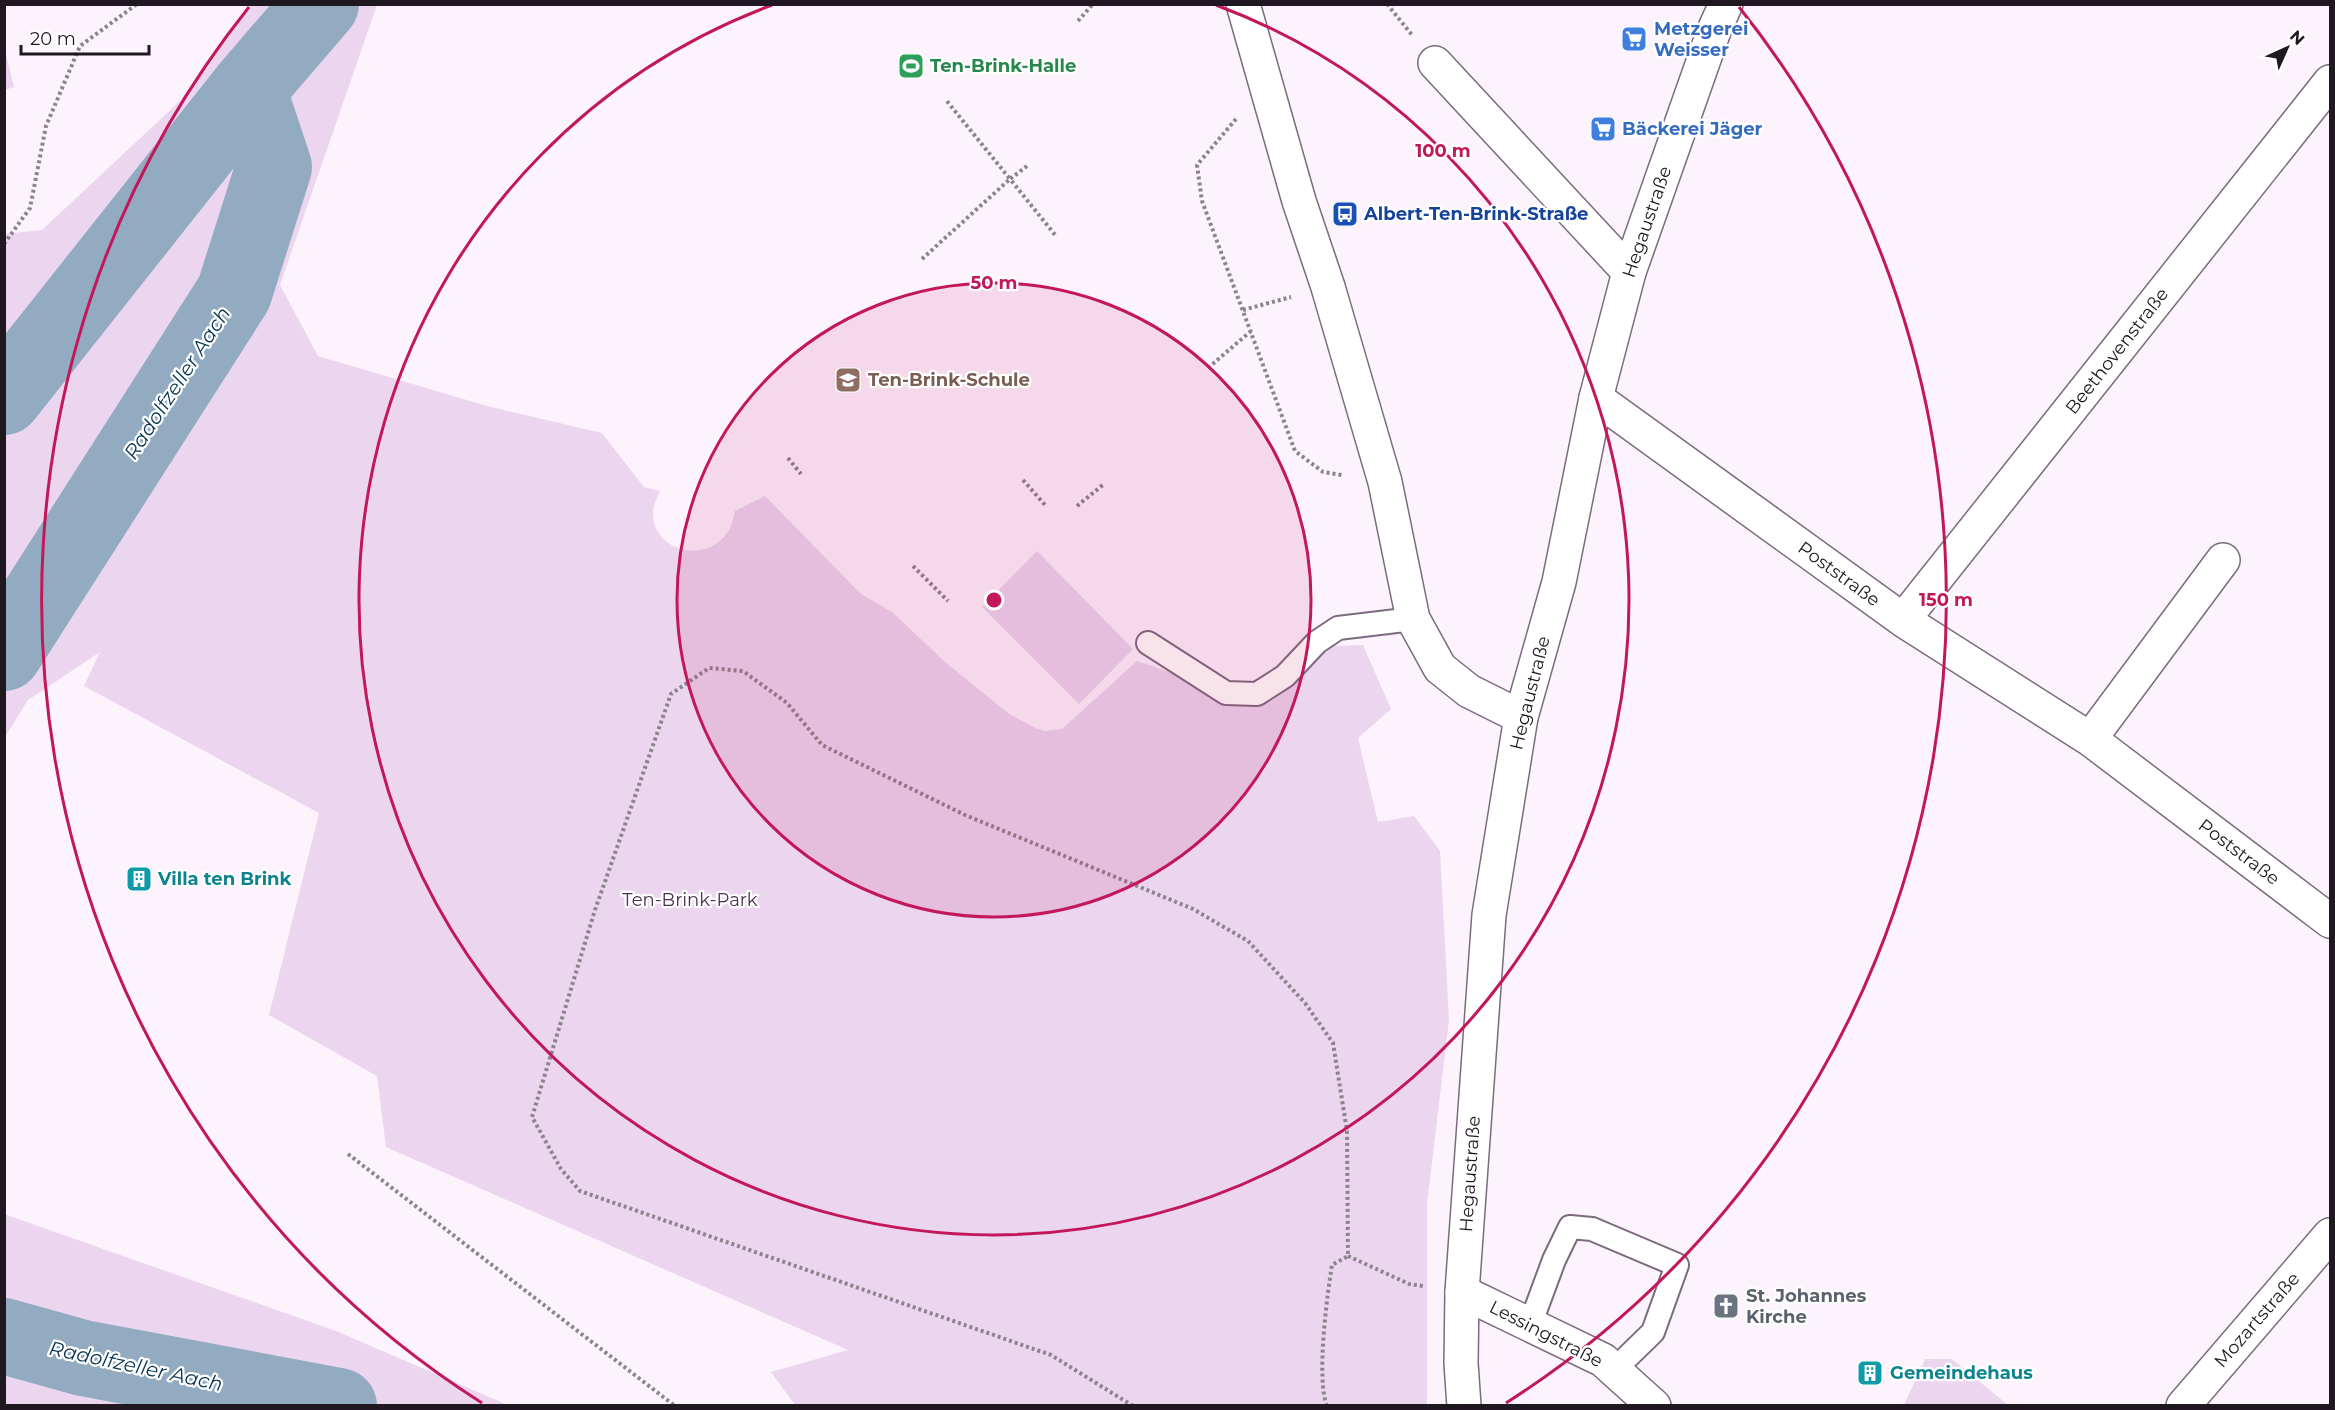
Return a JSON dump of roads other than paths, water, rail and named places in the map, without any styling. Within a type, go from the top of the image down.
[{"type":"street","points":[[1243,4],[1299,201],[1328,287],[1385,482],[1413,619],[1440,669],[1469,691],[1521,717]]},
{"type":"street","name":"Hegaustraße","points":[[1464,1406],[1461,1364],[1462,1292],[1489,915],[1521,717],[1559,582],[1596,398],[1629,272],[1715,28],[1726,4]]},
{"type":"street","points":[[1435,63],[1629,272]]},
{"type":"street","name":"Beethovenstraße","points":[[1903,620],[2331,82]]},
{"type":"street","name":"Poststraße","points":[[1596,398],[1903,620],[2090,739],[2330,921]]},
{"type":"street","points":[[2090,739],[2223,560]]},
{"type":"street","name":"Mozartstraße","points":[[2196,1401],[2331,1235]]},
{"type":"street","name":"Lessingstraße","points":[[1462,1292],[1603,1360],[1654,1406]]},
{"type":"lane","points":[[1148,644],[1226,693],[1257,694],[1285,676],[1317,642],[1338,628],[1413,619]]},
{"type":"lane","points":[[1530,1325],[1554,1260],[1570,1227],[1592,1229],[1677,1265],[1653,1332],[1614,1370]]},
{"type":"waterway","name":"Radolfzeller Aach","points":[[4,397],[248,89],[321,4]]},
{"type":"waterway","name":"Radolfzeller Aach","points":[[4,653],[234,293],[274,167],[248,89]]},
{"type":"waterway","name":"Radolfzeller Aach","points":[[4,1336],[83,1358],[339,1406]]},
{"type":"place","name":"Metzgerei Weisser","points":[[1634,39]]},
{"type":"place","name":"Ten-Brink-Halle","points":[[911,66]]},
{"type":"place","name":"Bäckerei Jäger","points":[[1603,129]]},
{"type":"place","name":"Albert-Ten-Brink-Straße","points":[[1345,214]]},
{"type":"place","name":"Ten-Brink-Schule","points":[[848,380]]},
{"type":"place","name":"Villa ten Brink","points":[[139,879]]},
{"type":"place","name":"St. Johannes Kirche","points":[[1726,1306]]},
{"type":"place","name":"Gemeindehaus","points":[[1870,1373]]},
{"type":"park label","name":"Ten-Brink-Park","points":[[690,900]]}]
